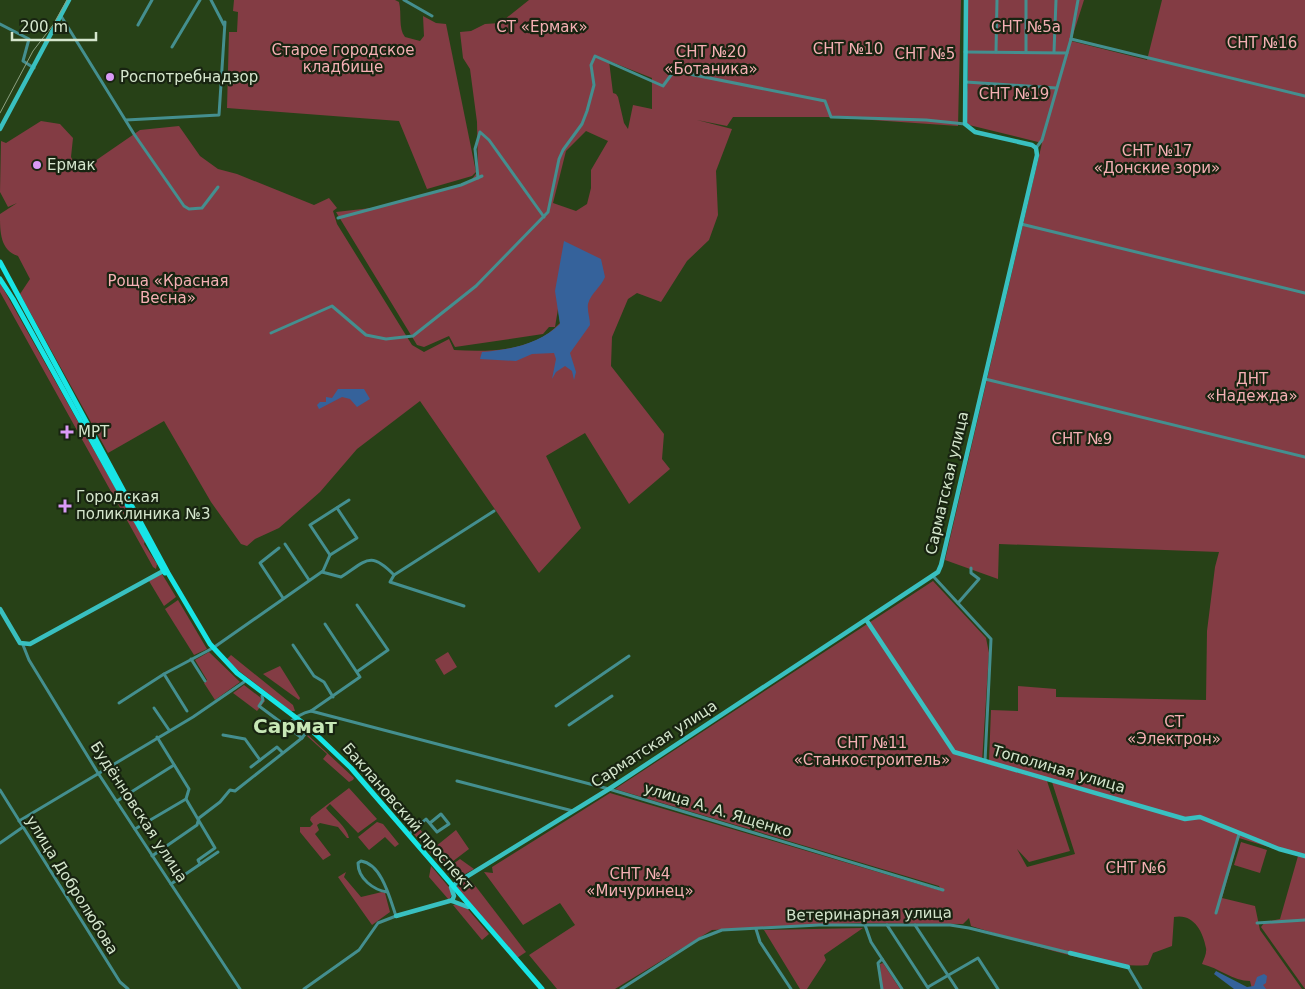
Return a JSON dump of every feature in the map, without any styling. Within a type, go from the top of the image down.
[{"type":"main road","points":[[0,129],[69,0]]},
{"type":"main road","points":[[966,0],[965,124],[975,132],[1029,143],[1036,148]]},
{"type":"main road","name":"Сарматская улица","points":[[452,886],[609,789],[933,576],[941,566],[1037,158],[1036,148]]},
{"type":"main road","name":"Баклановский проспект","points":[[0,262],[196,628],[244,682],[294,718],[359,778],[541,989]]},
{"type":"main road","name":"Баклановский проспект","points":[[0,279],[165,570]]},
{"type":"main road","points":[[23,645],[30,644],[165,570]]},
{"type":"main road","name":"Будённовская улица","points":[[0,609],[23,645]]},
{"type":"main road","name":"Тополиная улица","points":[[867,621],[954,752],[1185,819],[1200,817],[1239,834],[1305,856]]},
{"type":"main road","name":"Баклановский проспект","points":[[212,648],[246,681],[323,740],[409,834],[452,886]]},
{"type":"main road","points":[[452,886],[454,896],[452,901]]},
{"type":"main road","points":[[396,916],[452,901],[459,894]]},
{"type":"main road","name":"Баклановский проспект","points":[[459,894],[468,907],[541,989]]},
{"type":"main road","points":[[452,901],[468,907]]},
{"type":"main road","name":"Ветеринарная улица","points":[[1070,954],[1128,967]]},
{"type":"street","points":[[138,25],[152,0]]},
{"type":"street","points":[[172,47],[200,0]]},
{"type":"street","points":[[125,120],[219,115],[225,24],[210,0]]},
{"type":"street","points":[[404,0],[432,16]]},
{"type":"street","points":[[996,52],[997,0]]},
{"type":"street","points":[[1026,0],[1026,52]]},
{"type":"street","points":[[1054,52],[1056,0]]},
{"type":"street","points":[[1036,148],[1042,140],[1071,39],[1078,0]]},
{"type":"street","points":[[60,16],[133,135],[184,206],[189,210],[202,208],[218,187]]},
{"type":"street","points":[[0,24],[29,39],[23,61],[34,68]]},
{"type":"street","points":[[1071,39],[1305,96]]},
{"type":"street","points":[[965,52],[1054,52],[1066,54]]},
{"type":"street","points":[[271,333],[332,306],[366,335],[386,339],[413,336],[476,286],[548,212],[553,194],[553,181],[563,150],[582,124],[587,111],[594,85],[591,65],[595,56],[663,86],[674,71],[825,101],[831,117],[926,120],[965,124]]},
{"type":"street","points":[[965,82],[1056,88]]},
{"type":"street","points":[[338,218],[461,185],[480,177],[475,149],[480,132],[489,140],[544,217]]},
{"type":"street","points":[[1021,224],[1305,293]]},
{"type":"street","points":[[9,293],[14,290]]},
{"type":"street","points":[[984,379],[1305,457]]},
{"type":"street","points":[[330,555],[310,525],[349,500]]},
{"type":"street","points":[[119,703],[164,674],[212,648],[326,568],[330,555],[357,538],[336,508]]},
{"type":"street","points":[[464,606],[390,582],[394,575],[494,511]]},
{"type":"street","points":[[285,544],[310,580]]},
{"type":"street","points":[[279,548],[260,563],[283,598]]},
{"type":"street","points":[[321,572],[341,577],[360,563],[372,558],[382,562],[394,575]]},
{"type":"street","points":[[958,603],[979,580],[971,573],[971,568]]},
{"type":"street","points":[[933,576],[990,639],[985,761]]},
{"type":"street","points":[[357,605],[388,650],[358,671]]},
{"type":"street","points":[[286,726],[294,718],[311,711],[360,677],[358,671],[326,624]]},
{"type":"street","points":[[293,644],[314,676],[324,682],[333,697]]},
{"type":"street","name":"Будённовская улица","points":[[23,645],[29,660],[98,773],[240,989]]},
{"type":"street","points":[[556,706],[629,656]]},
{"type":"street","points":[[191,659],[205,680]]},
{"type":"street","points":[[164,674],[188,711]]},
{"type":"street","points":[[19,822],[244,682]]},
{"type":"street","points":[[262,696],[263,700],[259,706],[302,738]]},
{"type":"street","points":[[569,725],[612,696]]},
{"type":"street","points":[[154,708],[169,730]]},
{"type":"street","name":"улица А. А. Ященко","points":[[311,711],[609,789],[943,890]]},
{"type":"street","points":[[152,856],[198,822],[199,818],[220,802],[230,790],[235,791],[248,782],[282,752],[302,738],[308,730]]},
{"type":"street","points":[[223,735],[244,739],[260,760]]},
{"type":"street","points":[[135,829],[186,799],[190,789],[157,737]]},
{"type":"street","points":[[250,767],[277,747],[282,752]]},
{"type":"street","points":[[117,801],[174,765]]},
{"type":"street","points":[[457,781],[573,811]]},
{"type":"street","name":"улица Добролюбова","points":[[0,790],[120,982],[128,989]]},
{"type":"street","points":[[186,799],[215,848],[198,860],[200,864]]},
{"type":"street","points":[[409,834],[426,819],[437,832],[449,824],[442,814],[430,823]]},
{"type":"street","points":[[0,843],[23,827]]},
{"type":"street","points":[[1216,912],[1239,834]]},
{"type":"street","points":[[170,884],[218,852]]},
{"type":"street","points":[[304,989],[359,950],[378,923],[396,916],[387,892],[382,881],[367,863],[361,861],[358,864],[358,869],[372,887],[387,892]]},
{"type":"street","points":[[1257,923],[1305,920]]},
{"type":"street","points":[[865,925],[871,942],[902,989]]},
{"type":"street","name":"Ветеринарная улица","points":[[621,989],[707,934],[722,930],[865,925],[961,926],[1070,954]]},
{"type":"street","points":[[887,925],[928,988],[978,958],[998,989]]},
{"type":"street","points":[[915,925],[957,989]]},
{"type":"street","points":[[756,929],[760,942],[791,989]]},
{"type":"street","points":[[882,959],[878,963],[882,989]]},
{"type":"street","points":[[1128,967],[1141,989]]},
{"type":"green space","name":"Старое городское кладбище","points":[[234,0],[395,0],[399,2],[401,25],[405,37],[420,41],[424,36],[423,16],[436,23],[446,24],[476,172],[472,176],[427,189],[399,121],[227,108],[229,32],[237,32],[238,12],[233,11]]},
{"type":"green space","name":"Роща «Красная Весна»","points":[[529,0],[961,0],[958,126],[829,117],[733,117],[727,126],[697,120],[732,129],[716,171],[718,215],[709,240],[687,261],[661,302],[637,293],[628,299],[612,337],[611,366],[664,434],[662,459],[670,469],[629,504],[585,433],[546,456],[581,528],[539,573],[420,401],[357,449],[320,492],[279,528],[255,539],[247,546],[241,544],[211,502],[164,421],[108,453],[20,294],[30,279],[18,256],[4,245],[2,240],[0,214],[17,203],[8,207],[0,192],[1,141],[6,143],[41,121],[60,124],[73,138],[71,157],[79,172],[140,130],[179,126],[200,156],[218,169],[237,174],[314,205],[329,198],[337,208],[333,211],[337,224],[412,345],[424,352],[449,339],[454,350],[496,350],[524,345],[549,333],[560,323],[558,309],[555,327],[549,327],[543,334],[455,347],[449,336],[424,347],[417,345],[336,212],[380,207],[469,183],[478,171],[477,122],[470,69],[463,58],[460,32],[471,31],[485,24],[500,23]],"holes":[[[609,61],[652,78],[652,109],[633,105],[628,129],[624,123],[618,97],[613,93]],[[586,131],[608,141],[591,170],[591,188],[587,204],[576,211],[553,203],[566,151]]]},
{"type":"green space","points":[[968,0],[1084,0],[1071,41],[1147,60],[1162,0],[1305,0],[1305,989],[1261,927],[1265,922],[1280,919],[1298,856],[1239,838],[1222,898],[1255,906],[1260,930],[1302,989],[1252,989],[1250,981],[1232,977],[1202,964],[1206,950],[1200,930],[1192,921],[1181,916],[1174,917],[1172,946],[1153,953],[1148,965],[1106,963],[1059,953],[971,926],[969,918],[963,924],[858,923],[712,930],[615,989],[557,989],[529,955],[575,925],[560,903],[523,925],[484,872],[493,873],[492,867],[610,793],[942,891],[939,886],[615,789],[933,581],[986,638],[989,653],[982,762],[1047,781],[1070,851],[1029,862],[1017,849],[1027,867],[1075,854],[1052,782],[1153,809],[989,761],[991,710],[1018,711],[1018,686],[1056,689],[1056,697],[1206,700],[1207,631],[1215,567],[1219,552],[999,544],[998,579],[945,560],[1042,143],[969,125],[964,120],[968,83]]},
{"type":"green space","points":[[0,283],[145,541],[144,544],[157,564],[156,569],[153,567],[0,292]]},
{"type":"green space","points":[[162,574],[176,597],[164,606],[149,581]]},
{"type":"green space","points":[[178,600],[207,649],[194,655],[165,609]]},
{"type":"green space","points":[[209,652],[240,682],[215,700],[204,683],[207,680],[195,660]]},
{"type":"green space","points":[[448,652],[457,667],[444,675],[435,660]]},
{"type":"green space","points":[[231,655],[293,705],[295,711],[291,711],[230,664],[227,659]]},
{"type":"green space","points":[[280,666],[300,698],[299,700],[263,674]]},
{"type":"green space","points":[[244,685],[265,701],[257,711],[233,693]]},
{"type":"green space","points":[[308,735],[354,778],[353,780],[349,782],[323,759],[327,754]]},
{"type":"green space","points":[[349,788],[377,819],[358,833],[330,804],[326,808],[343,826],[349,838],[338,827],[320,823],[317,825],[319,830],[315,834],[331,855],[323,860],[300,832],[300,827],[310,827],[313,824],[310,820],[311,817]]},
{"type":"green space","points":[[377,822],[383,824],[399,844],[395,847],[385,837],[369,850],[358,837]]},
{"type":"green space","points":[[418,827],[435,847],[456,830],[469,849],[444,868],[412,832]]},
{"type":"green space","points":[[1241,842],[1267,850],[1260,873],[1234,865]]},
{"type":"green space","points":[[460,859],[474,869],[456,879],[446,869]]},
{"type":"green space","points":[[431,866],[453,892],[449,900],[429,877]]},
{"type":"green space","points":[[346,872],[344,877],[361,897],[385,893],[390,912],[372,925],[338,877]]},
{"type":"green space","points":[[468,878],[526,952],[517,958],[457,888],[458,884]]},
{"type":"green space","points":[[457,904],[466,907],[489,934],[482,940],[453,905]]},
{"type":"green space","points":[[863,928],[824,955],[826,960],[807,989],[800,989],[764,930]]},
{"type":"green space","points":[[883,963],[900,989],[882,989],[880,964]]},
{"type":"water","points":[[564,241],[601,259],[605,277],[588,304],[590,325],[570,353],[576,372],[574,380],[572,371],[565,366],[556,372],[552,379],[556,359],[554,353],[532,354],[516,361],[480,359],[482,352],[524,345],[543,337],[560,324],[555,291]]},
{"type":"water","points":[[338,389],[364,389],[370,399],[357,407],[350,399],[342,397],[319,409],[317,405],[320,402],[326,402],[326,397],[332,398]]},
{"type":"water","points":[[1216,971],[1247,987],[1254,986],[1257,977],[1264,974],[1267,976],[1266,983],[1263,985],[1266,989],[1234,989],[1214,974]]},
{"type":"tram line","points":[[0,113],[33,51],[53,25],[67,0]]},
{"type":"place","name":"Роспотребнадзор","points":[[110,77]]},
{"type":"place","name":"Ермак","points":[[37,165]]},
{"type":"place","name":"МРТ","points":[[67,432]]},
{"type":"place","name":"Городская поликлиника №3","points":[[65,506]]},
{"type":"district","name":"Сармат","points":[[295,726]]},
{"type":"park label","name":"СТ «Ермак»","points":[[542,27]]},
{"type":"park label","name":"СНТ №5а","points":[[1026,27]]},
{"type":"park label","name":"СНТ №16","points":[[1262,43]]},
{"type":"park label","name":"СНТ №10","points":[[848,49]]},
{"type":"park label","name":"СНТ №5","points":[[925,54]]},
{"type":"park label","name":"СНТ №20 «Ботаника»","points":[[711,60]]},
{"type":"park label","name":"СНТ №19","points":[[1014,94]]},
{"type":"park label","name":"СНТ №17 «Донские зори»","points":[[1157,160]]},
{"type":"park label","name":"ДНТ «Надежда»","points":[[1252,388]]},
{"type":"park label","name":"СНТ №9","points":[[1082,439]]},
{"type":"park label","name":"СТ «Электрон»","points":[[1174,730]]},
{"type":"park label","name":"СНТ №11 «Станкостроитель»","points":[[872,752]]},
{"type":"park label","name":"СНТ №6","points":[[1136,868]]},
{"type":"park label","name":"СНТ №4 «Мичуринец»","points":[[640,882]]}]
